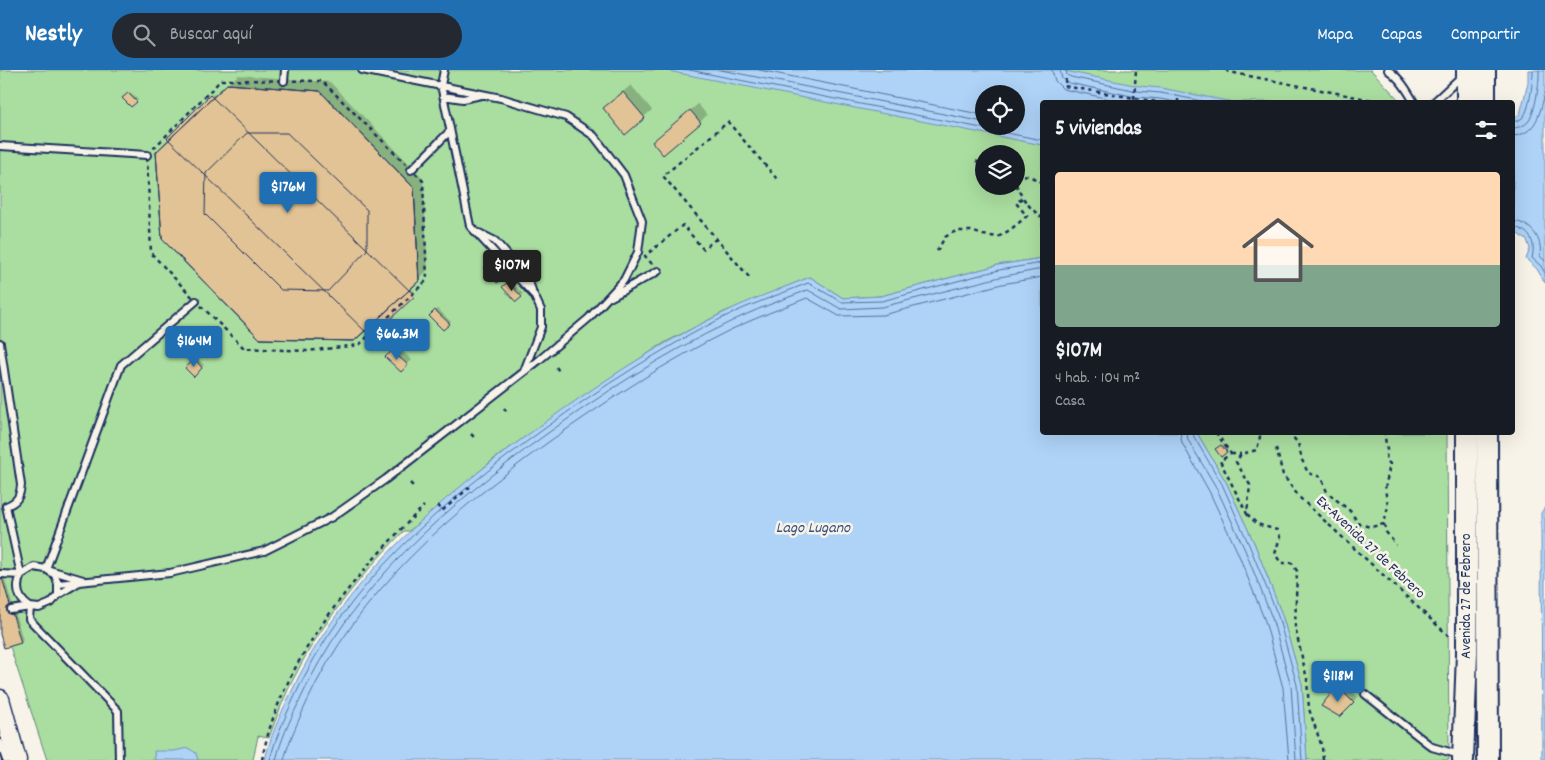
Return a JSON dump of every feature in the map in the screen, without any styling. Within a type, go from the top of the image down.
[{"type":"main road","points":[[1467,100],[1472,70]]},
{"type":"main road","points":[[1472,70],[1484,100]]},
{"type":"main road","name":"Avenida 27 de Febrero","points":[[1463,758],[1467,653],[1467,435]]},
{"type":"main road","name":"Avenida 27 de Febrero","points":[[1487,435],[1488,760]]},
{"type":"main road","points":[[0,699],[17,760]]},
{"type":"lane","points":[[284,81],[285,70]]},
{"type":"lane","points":[[58,584],[170,573],[264,551],[332,517],[386,479],[523,373],[589,318],[624,280],[638,252],[642,221],[624,175],[594,136],[566,117],[485,94],[362,70]]},
{"type":"lane","points":[[444,70],[441,85],[470,226],[534,294],[541,310],[541,327],[523,373]]},
{"type":"lane","points":[[1388,70],[1396,75],[1413,100]]},
{"type":"lane","points":[[1436,100],[1472,70]]},
{"type":"lane","points":[[443,96],[463,99],[485,94]]},
{"type":"lane","points":[[411,170],[450,131]]},
{"type":"lane","points":[[0,146],[147,155]]},
{"type":"lane","points":[[606,300],[658,271]]},
{"type":"lane","points":[[46,569],[121,365],[196,301]]},
{"type":"lane","points":[[0,344],[22,485],[20,495],[15,503],[3,506],[21,575],[18,584],[19,595],[30,607]]},
{"type":"lane","points":[[1,574],[21,575],[34,567],[88,581]]},
{"type":"lane","points":[[46,569],[55,576],[58,584],[58,595]]},
{"type":"lane","points":[[11,610],[45,606],[78,582]]},
{"type":"lane","points":[[30,607],[29,618],[118,711],[119,760]]},
{"type":"lane","points":[[1365,694],[1432,747],[1463,758]]},
{"type":"lane","points":[[0,743],[6,760]]},
{"type":"path","points":[[1134,99],[1136,70]]},
{"type":"path","points":[[1226,70],[1228,72],[1372,100]]},
{"type":"path","points":[[1066,78],[1064,86],[1142,100]]},
{"type":"path","points":[[221,80],[322,81],[423,182],[427,280],[359,345],[307,351],[244,348],[151,253],[147,155],[221,80]]},
{"type":"path","points":[[749,277],[663,176],[728,122],[777,179]]},
{"type":"path","points":[[1025,175],[1031,176],[1040,182]]},
{"type":"path","points":[[1021,195],[1031,209],[1040,216]]},
{"type":"path","points":[[937,251],[945,237],[956,231],[971,231],[998,237],[1010,230],[1027,216],[1016,203],[1022,198]]},
{"type":"path","points":[[658,271],[645,256],[683,225],[703,249],[716,238]]},
{"type":"path","points":[[556,367],[560,371]]},
{"type":"path","points":[[504,408],[507,412]]},
{"type":"path","points":[[471,434],[474,437]]},
{"type":"path","points":[[1219,435],[1231,454]]},
{"type":"path","points":[[1260,435],[1257,450],[1241,454],[1231,454],[1220,461],[1247,514],[1256,524],[1277,530],[1280,537],[1275,554],[1280,563],[1292,563],[1297,571],[1296,627],[1307,679],[1309,709],[1322,747],[1323,760]]},
{"type":"path","points":[[1291,435],[1298,443],[1302,460],[1308,473],[1321,477],[1327,492],[1350,511],[1360,524],[1371,527],[1384,524]]},
{"type":"path","points":[[1384,435],[1387,450],[1386,460],[1390,464],[1385,489],[1388,506],[1384,524],[1386,532],[1396,545]]},
{"type":"path","name":"Ex-Avenida 27 de Febrero","points":[[1276,448],[1283,474],[1299,497],[1467,653]]},
{"type":"path","points":[[1241,454],[1236,462],[1250,485],[1247,514]]},
{"type":"path","points":[[410,483],[413,486]]},
{"type":"path","points":[[438,505],[442,510],[470,487]]},
{"type":"path","points":[[262,760],[265,743],[294,668],[310,643],[368,566],[392,538],[424,506]]},
{"type":"green space","points":[[0,70],[1371,70],[1399,100],[1040,100],[1040,258],[998,265],[881,296],[843,298],[810,277],[724,312],[664,343],[584,395],[494,459],[409,531],[404,531],[359,580],[318,636],[288,689],[269,738],[258,736],[253,760],[47,760],[0,616]]},
{"type":"green space","points":[[1198,435],[1447,435],[1449,760],[1307,760],[1302,684],[1282,615],[1255,545],[1226,482]]},
{"type":"water","points":[[663,70],[1060,70],[1139,86],[1161,88],[1222,100],[1040,100],[1040,145],[991,135],[1025,135],[1025,85],[975,85],[975,132]]},
{"type":"water","points":[[1528,70],[1545,70],[1545,283],[1537,269],[1526,259],[1530,249],[1527,240],[1515,232],[1515,117],[1520,114],[1528,83]]},
{"type":"water","name":"Lago Lugano","points":[[1040,258],[1040,435],[1198,435],[1226,482],[1255,545],[1282,615],[1302,684],[1307,760],[265,760],[278,720],[311,655],[336,616],[365,579],[396,545],[465,482],[606,380],[652,351],[699,325],[744,303],[810,277],[843,298],[881,296],[998,265]]},
{"type":"water","points":[[1545,507],[1545,760],[1542,760],[1541,513]]},
{"type":"water","points":[[188,748],[196,753],[198,760],[155,760],[154,751],[174,751]]},
{"type":"building","points":[[227,84],[320,91],[414,188],[419,281],[354,341],[260,339],[162,239],[156,152]]},
{"type":"building","points":[[227,84],[320,91],[414,188],[419,281],[354,341],[260,339],[162,239],[156,152]]},
{"type":"building","points":[[623,92],[645,118],[625,135],[603,108]]},
{"type":"building","points":[[128,93],[137,102],[131,107],[122,98]]},
{"type":"building","points":[[210,95],[415,296],[371,337],[167,138]]},
{"type":"building","points":[[690,110],[701,123],[663,155],[652,142]]},
{"type":"building","points":[[247,133],[287,133],[367,210],[367,250],[328,291],[281,290],[205,214],[206,173]]},
{"type":"building","points":[[490,263],[504,278],[497,283],[484,268]]},
{"type":"building","points":[[508,282],[522,297],[516,302],[502,287]]},
{"type":"building","points":[[435,310],[450,324],[443,330],[429,316]]},
{"type":"building","points":[[392,351],[408,365],[401,372],[385,357]]},
{"type":"building","points":[[195,359],[202,368],[194,377],[185,368]]},
{"type":"building","points":[[1221,445],[1227,452],[1221,457],[1215,449]]},
{"type":"building","points":[[0,571],[21,643],[4,648],[0,634]]},
{"type":"building","points":[[1337,686],[1354,703],[1340,717],[1321,706]]}]
